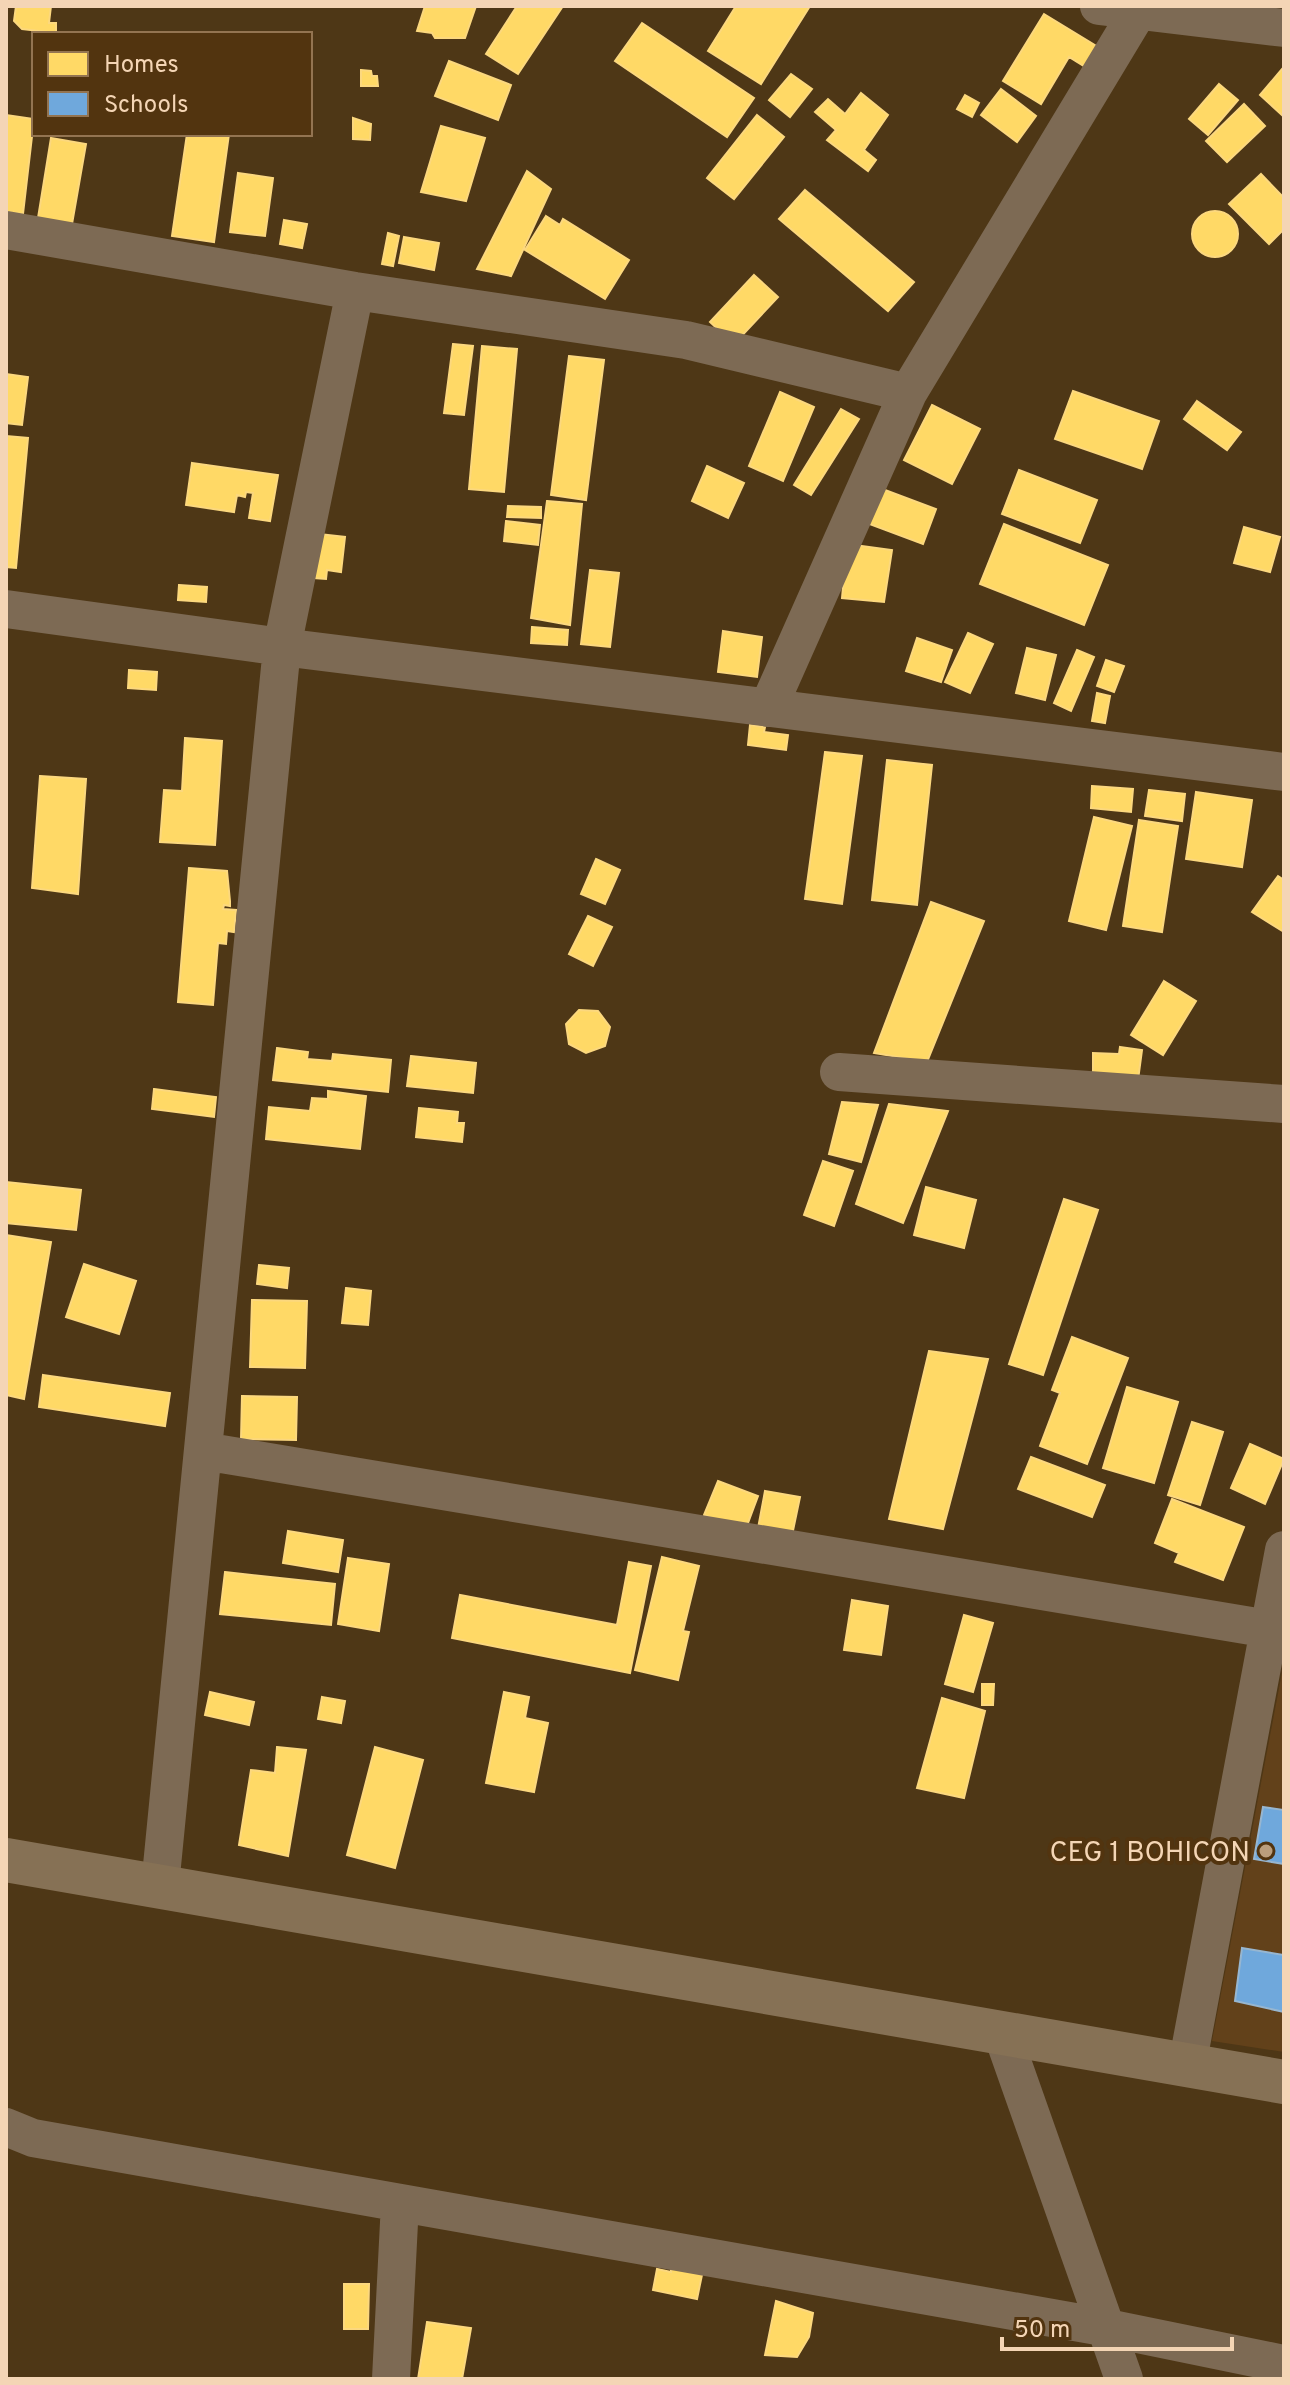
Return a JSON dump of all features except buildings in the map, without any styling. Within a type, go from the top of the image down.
[{"type":"street","points":[[1099,6],[1137,13],[1284,28]]},
{"type":"street","points":[[768,708],[908,393],[1137,13]]},
{"type":"street","points":[[6,230],[355,291],[686,340],[908,393]]},
{"type":"street","points":[[160,1886],[282,647],[355,291]]},
{"type":"street","points":[[6,609],[282,647],[1284,772]]},
{"type":"street","points":[[839,1072],[1284,1104]]},
{"type":"street","points":[[203,1451],[1269,1629]]},
{"type":"street","points":[[1187,2066],[1284,1550]]},
{"type":"street","points":[[6,1860],[1284,2082]]},
{"type":"street","points":[[1002,2033],[1103,2327],[1124,2379]]},
{"type":"street","points":[[7,2131],[1103,2327],[1284,2364]]},
{"type":"street","points":[[391,2379],[400,2203]]},
{"type":"shaded area","name":"CEG 1 BOHICON","points":[[1284,1662],[1284,2052],[1212,2041]]},
{"type":"place","name":"CEG 1 BOHICON","points":[[1266,1851]]}]
